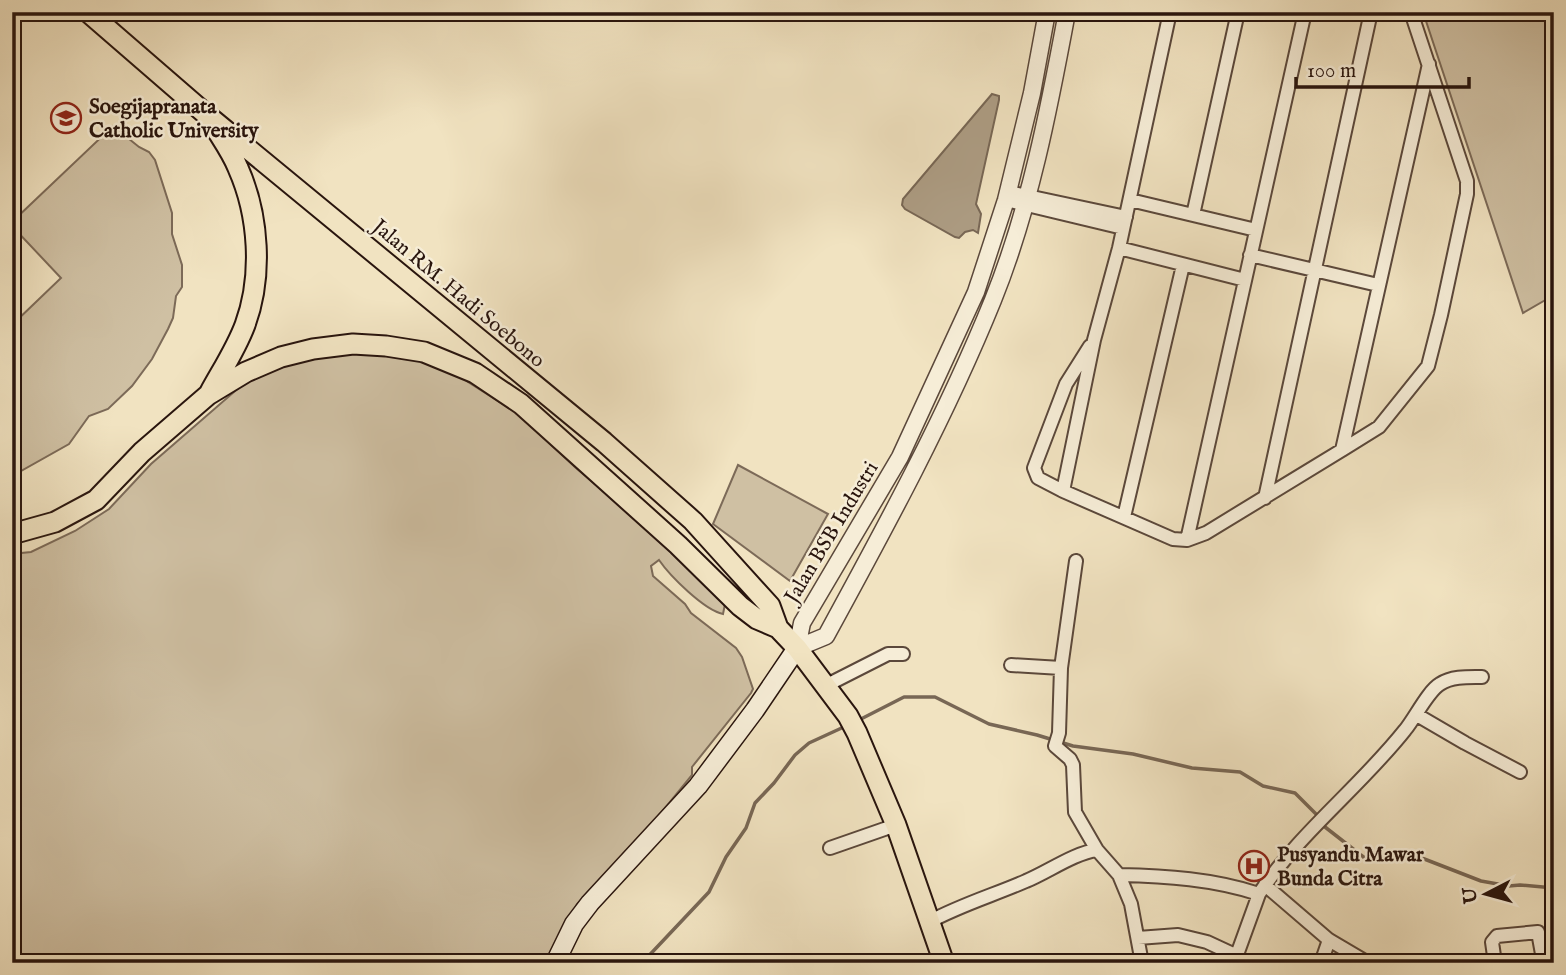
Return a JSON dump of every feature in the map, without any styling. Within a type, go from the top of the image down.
[{"type":"main road","name":"Jalan RM. Hadi Soebono","points":[[88,12],[208,116],[604,442],[693,521],[770,606],[778,628]]},
{"type":"main road","points":[[208,116],[238,167],[251,211],[256,244],[253,293],[246,324],[208,395]]},
{"type":"main road","name":"Jalan RM. Hadi Soebono","points":[[12,534],[55,522],[96,500],[142,452],[208,395],[246,372],[281,357],[313,349],[353,344],[424,352],[475,373],[521,404],[678,545],[740,606],[757,619],[778,628],[797,648],[852,725],[896,825],[944,963]]},
{"type":"main road","points":[[555,963],[574,924],[590,903],[698,786],[797,648]]},
{"type":"street","name":"Jalan BSB Industri","points":[[797,648],[802,622],[900,457],[976,292],[1007,196],[1032,93],[1047,12]]},
{"type":"street","name":"Jalan BSB Industri","points":[[797,648],[826,636],[916,471],[993,300],[1013,245],[1025,200],[1051,97],[1067,12]]},
{"type":"street","points":[[1063,491],[1094,340],[1119,248],[1170,12]]},
{"type":"street","points":[[1193,215],[1238,12]]},
{"type":"street","points":[[1187,541],[1305,12]]},
{"type":"street","points":[[1265,498],[1371,12]]},
{"type":"street","points":[[1094,340],[1066,384],[1034,468],[1038,478],[1063,491],[1173,539],[1187,541],[1206,533],[1379,426],[1420,377],[1432,353],[1463,217],[1467,181],[1411,12]]},
{"type":"street","points":[[1342,450],[1429,64]]},
{"type":"street","points":[[1007,196],[1124,223]]},
{"type":"street","points":[[1130,200],[1256,230]]},
{"type":"street","points":[[1119,248],[1245,280]]},
{"type":"street","points":[[1251,255],[1378,285]]},
{"type":"street","points":[[1124,517],[1183,265]]},
{"type":"street","points":[[1076,561],[1061,668],[1059,733],[1055,746],[1070,759],[1074,770],[1075,812],[1097,850],[1119,875],[1131,904],[1142,963]]},
{"type":"street","points":[[825,686],[888,654],[903,654]]},
{"type":"street","points":[[1011,664],[1061,668]]},
{"type":"street","points":[[1138,938],[1178,934],[1207,942],[1235,959],[1262,889],[1303,840],[1373,769],[1417,715],[1433,690],[1441,683],[1464,677],[1482,677]]},
{"type":"street","points":[[1417,715],[1520,772]]},
{"type":"street","points":[[830,848],[896,825]]},
{"type":"street","points":[[929,922],[949,911],[1054,869],[1087,851],[1097,850]]},
{"type":"street","points":[[1119,875],[1206,881],[1262,889],[1329,940],[1368,963]]},
{"type":"street","points":[[1495,963],[1492,942],[1497,936],[1538,932],[1542,954]]},
{"type":"street","points":[[1321,963],[1329,940]]},
{"type":"shaded area","points":[[1423,12],[1554,12],[1554,295],[1523,313]]},
{"type":"shaded area","points":[[992,94],[999,96],[999,100],[976,204],[981,214],[978,233],[973,230],[965,232],[959,238],[905,209],[902,205],[903,199]]},
{"type":"shaded area","points":[[113,126],[149,152],[155,160],[172,213],[172,234],[182,265],[182,287],[176,296],[173,318],[168,329],[152,359],[132,386],[108,409],[89,416],[69,444],[12,476],[12,325],[61,278],[12,226],[12,222]]},
{"type":"shaded area","points":[[378,352],[450,367],[468,382],[517,413],[576,468],[668,546],[725,604],[723,614],[697,599],[659,560],[651,566],[653,576],[685,604],[691,613],[736,648],[753,689],[751,693],[692,767],[692,775],[648,829],[577,904],[547,963],[12,963],[12,554],[31,552],[75,531],[109,509],[151,464],[242,385],[286,362],[317,353]]},
{"type":"shaded area","points":[[738,465],[828,514],[790,581],[713,524]]},
{"type":"waterway","points":[[859,720],[904,697],[935,697],[989,724],[1073,746],[1133,754],[1192,768],[1240,772],[1263,786],[1295,793],[1318,816]]},
{"type":"waterway","points":[[642,963],[709,892],[726,857],[746,828],[755,803],[795,755],[809,743],[846,726]]},
{"type":"waterway","points":[[1325,827],[1366,859],[1414,855],[1481,881],[1509,886],[1554,888]]},
{"type":"place","name":"Soegijapranata Catholic University","points":[[66,118]]},
{"type":"place","name":"Pusyandu Mawar Bunda Citra","points":[[1254,866]]}]
